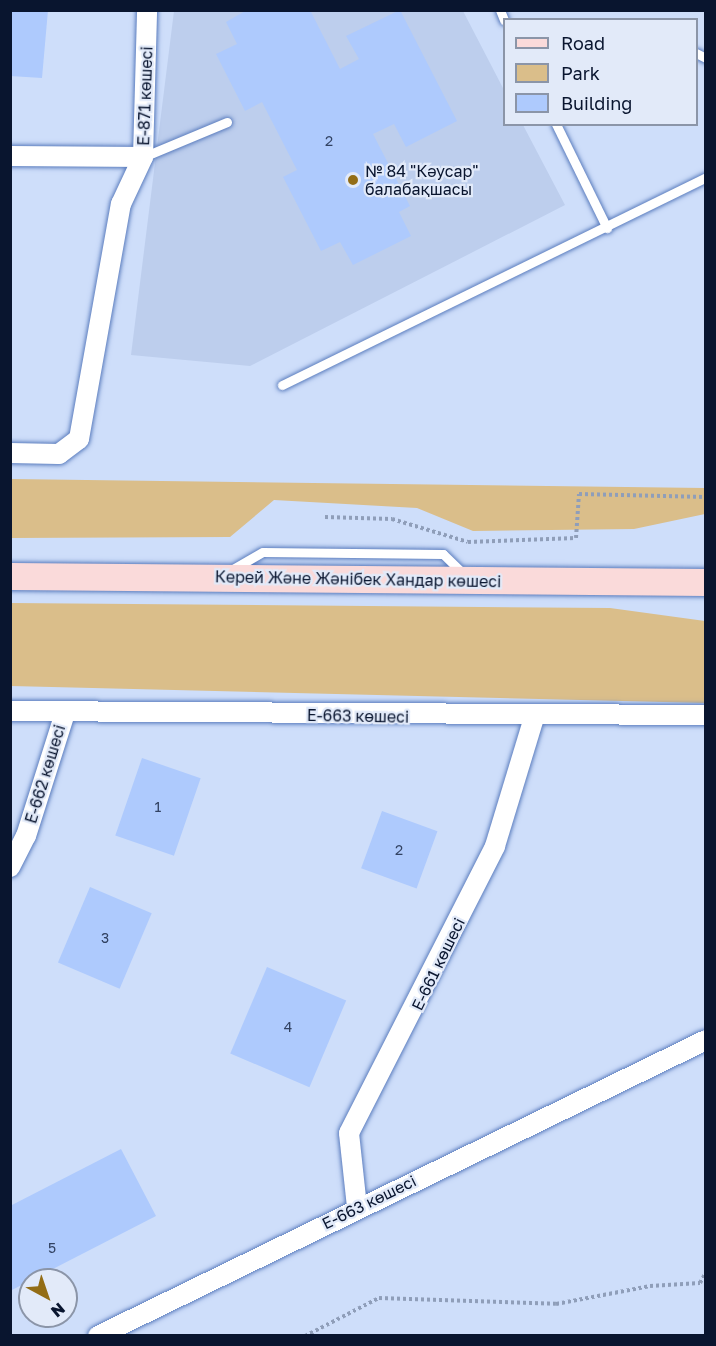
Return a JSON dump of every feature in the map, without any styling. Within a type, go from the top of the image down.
[{"type":"main road","name":"Керей Және Жәнібек Хандар көшесі","points":[[10,576],[705,582]]},
{"type":"street","name":"Е-871 көшесі","points":[[10,156],[143,157],[147,10]]},
{"type":"street","points":[[10,453],[59,454],[79,439],[122,204],[143,157]]},
{"type":"street","name":"Е-663 көшесі","points":[[10,711],[534,718],[705,715]]},
{"type":"street","name":"Е-662 көшесі","points":[[10,867],[26,836],[65,713]]},
{"type":"street","name":"Е-661 көшесі","points":[[357,1207],[349,1133],[495,846],[534,718]]},
{"type":"street","name":"Е-663 көшесі","points":[[98,1335],[357,1207],[705,1040]]},
{"type":"lane","points":[[143,157],[228,122]]},
{"type":"lane","points":[[557,126],[607,228]]},
{"type":"lane","points":[[282,385],[607,228],[705,177]]},
{"type":"path","points":[[325,517],[392,519],[468,542],[576,538],[579,494],[705,497]]},
{"type":"path","points":[[305,1335],[379,1298],[556,1304],[650,1286],[700,1283],[705,1272]]},
{"type":"shaded area","name":"№ 84 \"Кәусар\" балабақшасы","points":[[174,11],[463,11],[503,88],[503,126],[524,126],[565,205],[250,366],[131,355]]},
{"type":"green space","points":[[11,479],[705,488],[705,514],[634,529],[473,531],[417,508],[274,500],[230,537],[11,538]]},
{"type":"green space","points":[[11,603],[610,608],[705,621],[705,703],[11,686]]},
{"type":"building","points":[[10,10],[48,10],[42,78],[10,76]]},
{"type":"building","points":[[247,10],[310,10],[340,69],[359,59],[346,36],[400,10],[457,121],[406,147],[394,124],[373,134],[410,206],[399,212],[411,236],[353,265],[340,242],[321,251],[283,177],[297,170],[262,102],[245,111],[216,54],[237,44],[226,22]]},
{"type":"building","points":[[142,758],[201,778],[174,856],[115,836]]},
{"type":"building","points":[[382,811],[437,831],[417,889],[361,868]]},
{"type":"building","points":[[90,887],[152,913],[120,989],[58,962]]},
{"type":"building","points":[[267,967],[346,1001],[309,1087],[230,1054]]},
{"type":"building","points":[[121,1149],[156,1216],[55,1268],[18,1268],[18,1287],[10,1291],[10,1206]]},
{"type":"place","name":"№ 84 \"Кәусар\" балабақшасы","points":[[353,180]]}]
